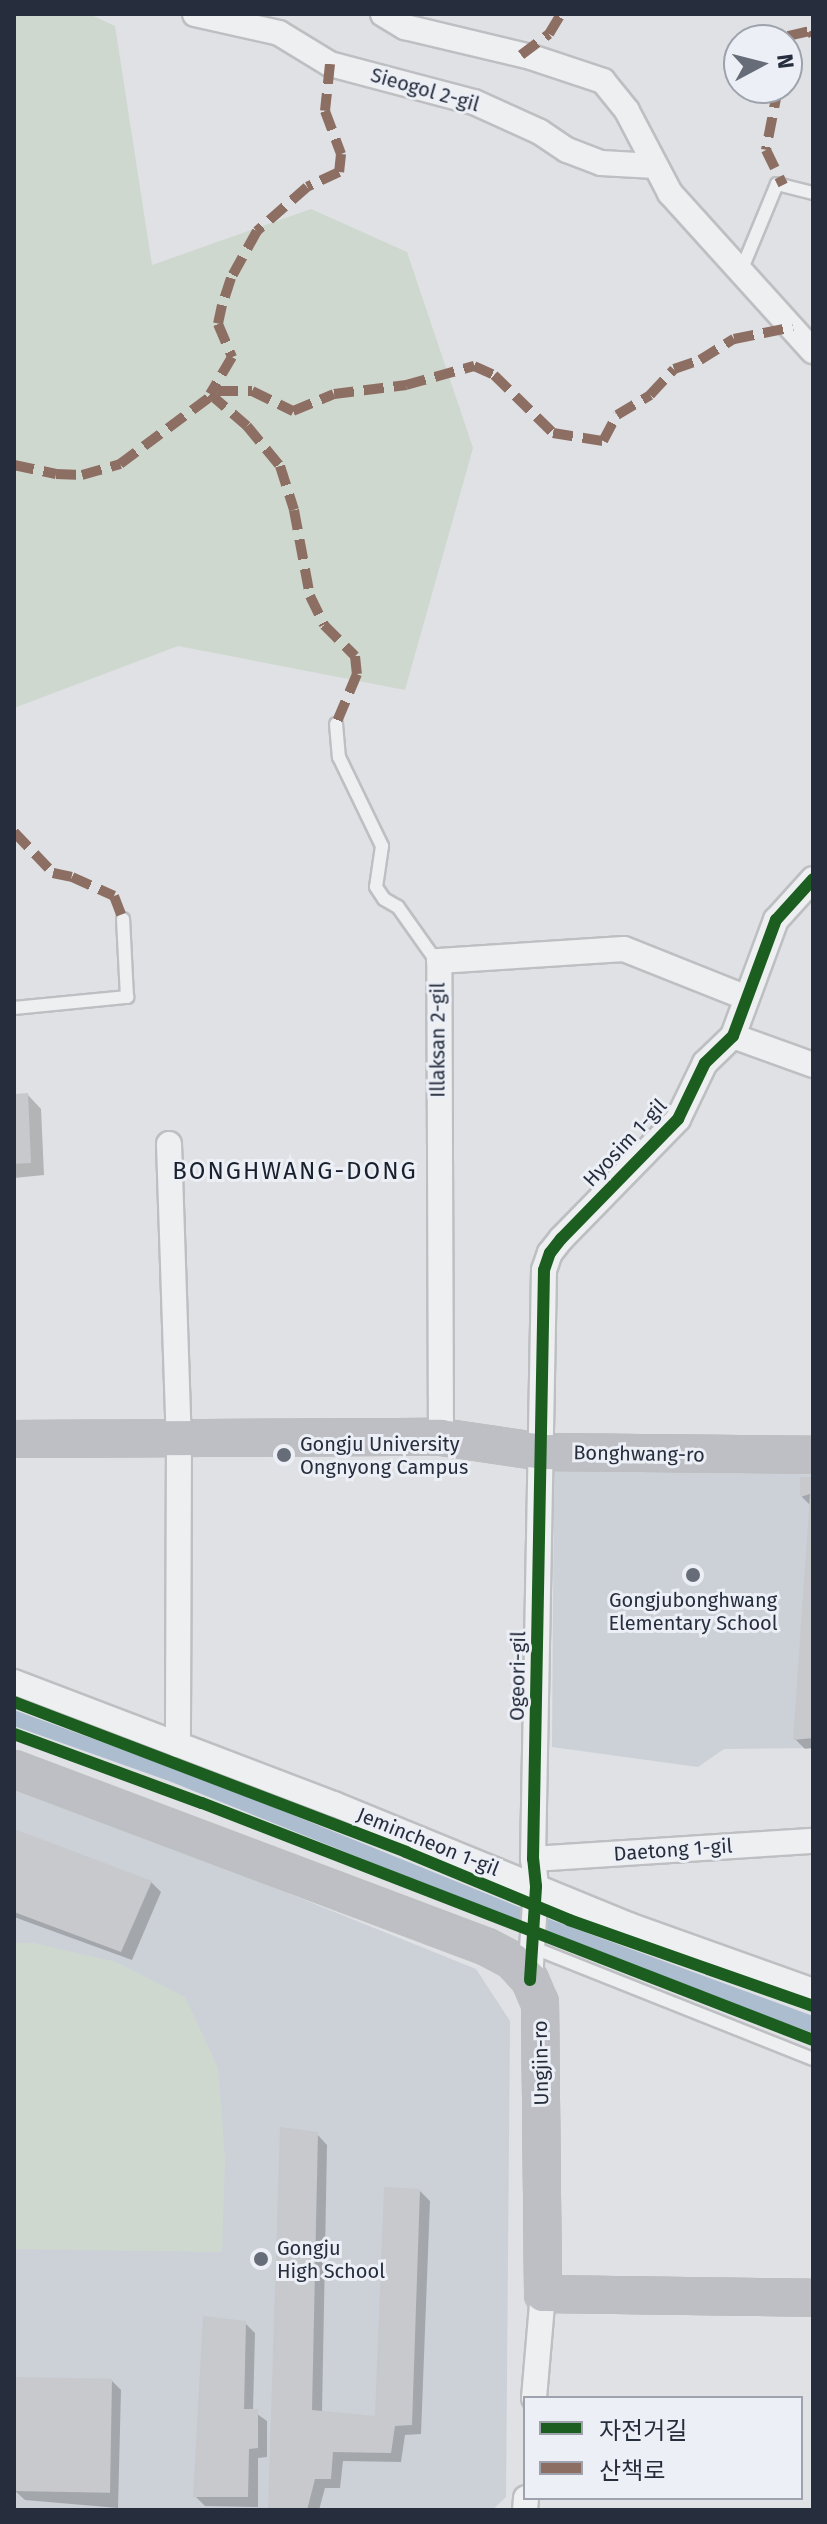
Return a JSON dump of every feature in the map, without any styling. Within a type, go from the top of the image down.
[{"type":"main road","name":"Bonghwang-ro","points":[[14,1439],[441,1437],[543,1452],[813,1455]]},
{"type":"main road","points":[[14,1769],[487,1947],[513,1961],[532,1964]]},
{"type":"main road","name":"Ungjin-ro","points":[[532,1964],[541,2019],[543,2294]]},
{"type":"main road","points":[[543,2294],[813,2298]]},
{"type":"street","name":"Sieogol 2-gil","points":[[195,14],[279,33],[330,64],[474,102],[540,132],[567,150],[601,163],[655,166]]},
{"type":"street","points":[[383,14],[405,27],[531,57],[603,81],[627,111],[670,193],[813,351]]},
{"type":"street","name":"Hyosim 1-gil","points":[[543,1452],[544,1270],[550,1253],[667,1133],[688,1102],[705,1063],[733,1036],[776,920],[813,879]]},
{"type":"street","name":"Illaksan 2-gil","points":[[441,1437],[439,961],[462,956],[624,949],[747,998]]},
{"type":"street","points":[[733,1036],[813,1065]]},
{"type":"street","points":[[169,1144],[179,1438],[178,1745]]},
{"type":"street","name":"Ogeori-gil","points":[[532,1964],[536,1893],[533,1859],[543,1452]]},
{"type":"street","name":"Jemincheon 1-gil","points":[[14,1682],[178,1745],[536,1893],[813,1991]]},
{"type":"street","name":"Daetong 1-gil","points":[[533,1859],[813,1841]]},
{"type":"street","points":[[534,2396],[543,2294]]},
{"type":"lane","points":[[741,271],[777,184],[804,188],[813,193]]},
{"type":"lane","points":[[336,724],[339,757],[382,846],[376,887],[384,899],[398,907],[439,965]]},
{"type":"lane","points":[[14,1008],[127,997],[123,919]]},
{"type":"lane","points":[[532,1964],[813,2059]]},
{"type":"shaded area","points":[[14,14],[89,14],[115,26],[152,265],[311,209],[407,252],[473,448],[405,690],[178,646],[14,708]]},
{"type":"shaded area","points":[[554,1468],[813,1469],[813,1748],[724,1749],[698,1767],[552,1747]]},
{"type":"shaded area","name":"Gongju High School","points":[[14,1783],[476,1969],[510,2021],[506,2497],[492,2510],[14,2510]]},
{"type":"shaded area","points":[[14,1943],[33,1943],[116,1962],[185,1997],[218,2068],[225,2159],[222,2252],[14,2249]]},
{"type":"water","points":[[14,1710],[214,1783],[546,1918],[813,2016],[813,2033],[669,1982],[169,1781],[14,1726]]},
{"type":"building","points":[[28,1093],[31,1163],[14,1164],[14,1094]]},
{"type":"building","points":[[800,1477],[813,1477],[813,1738],[793,1740],[810,1494],[800,1497]]},
{"type":"building","points":[[14,1829],[152,1881],[121,1952],[14,1912]]},
{"type":"building","points":[[280,2127],[318,2132],[312,2410],[375,2416],[384,2187],[420,2189],[412,2425],[395,2426],[391,2453],[333,2452],[331,2479],[315,2479],[307,2510],[268,2510]]},
{"type":"building","points":[[203,2316],[246,2321],[244,2409],[258,2409],[258,2448],[249,2449],[248,2497],[193,2497]]},
{"type":"building","points":[[15,2377],[112,2379],[110,2493],[14,2491]]},
{"type":"marked path","points":[[521,55],[549,34],[561,14]]},
{"type":"marked path","points":[[803,33],[810,31],[813,35]]},
{"type":"marked path","points":[[330,64],[325,111],[341,154],[339,172],[307,187],[257,231],[231,278],[222,305],[218,324],[232,357],[210,394],[247,426],[280,466],[294,510],[310,596],[324,625],[355,656],[357,674],[336,724]]},
{"type":"marked path","points":[[775,104],[766,150],[783,185]]},
{"type":"marked path","points":[[14,465],[56,474],[82,475],[120,464],[218,391],[252,391],[293,411],[334,394],[406,385],[474,366],[494,375],[553,433],[603,441],[617,415],[650,395],[674,369],[700,360],[734,339],[793,327]]},
{"type":"marked path","points":[[14,832],[53,873],[72,877],[114,896],[123,919]]},
{"type":"cycle path","points":[[530,1980],[536,1886],[533,1859],[544,1270],[550,1253],[561,1239],[678,1119],[705,1063],[733,1036],[776,920],[813,879]]},
{"type":"cycle path","points":[[14,1702],[406,1852],[569,1920],[813,2006]]},
{"type":"cycle path","points":[[14,1734],[202,1803],[813,2040]]},
{"type":"place","name":"Gongju University Ongnyong Campus","points":[[284,1455]]},
{"type":"place","name":"Gongjubonghwang Elementary School","points":[[693,1575]]},
{"type":"place","name":"Gongju High School","points":[[261,2259]]},
{"type":"district","name":"BONGHWANG-DONG","points":[[295,1172]]}]
